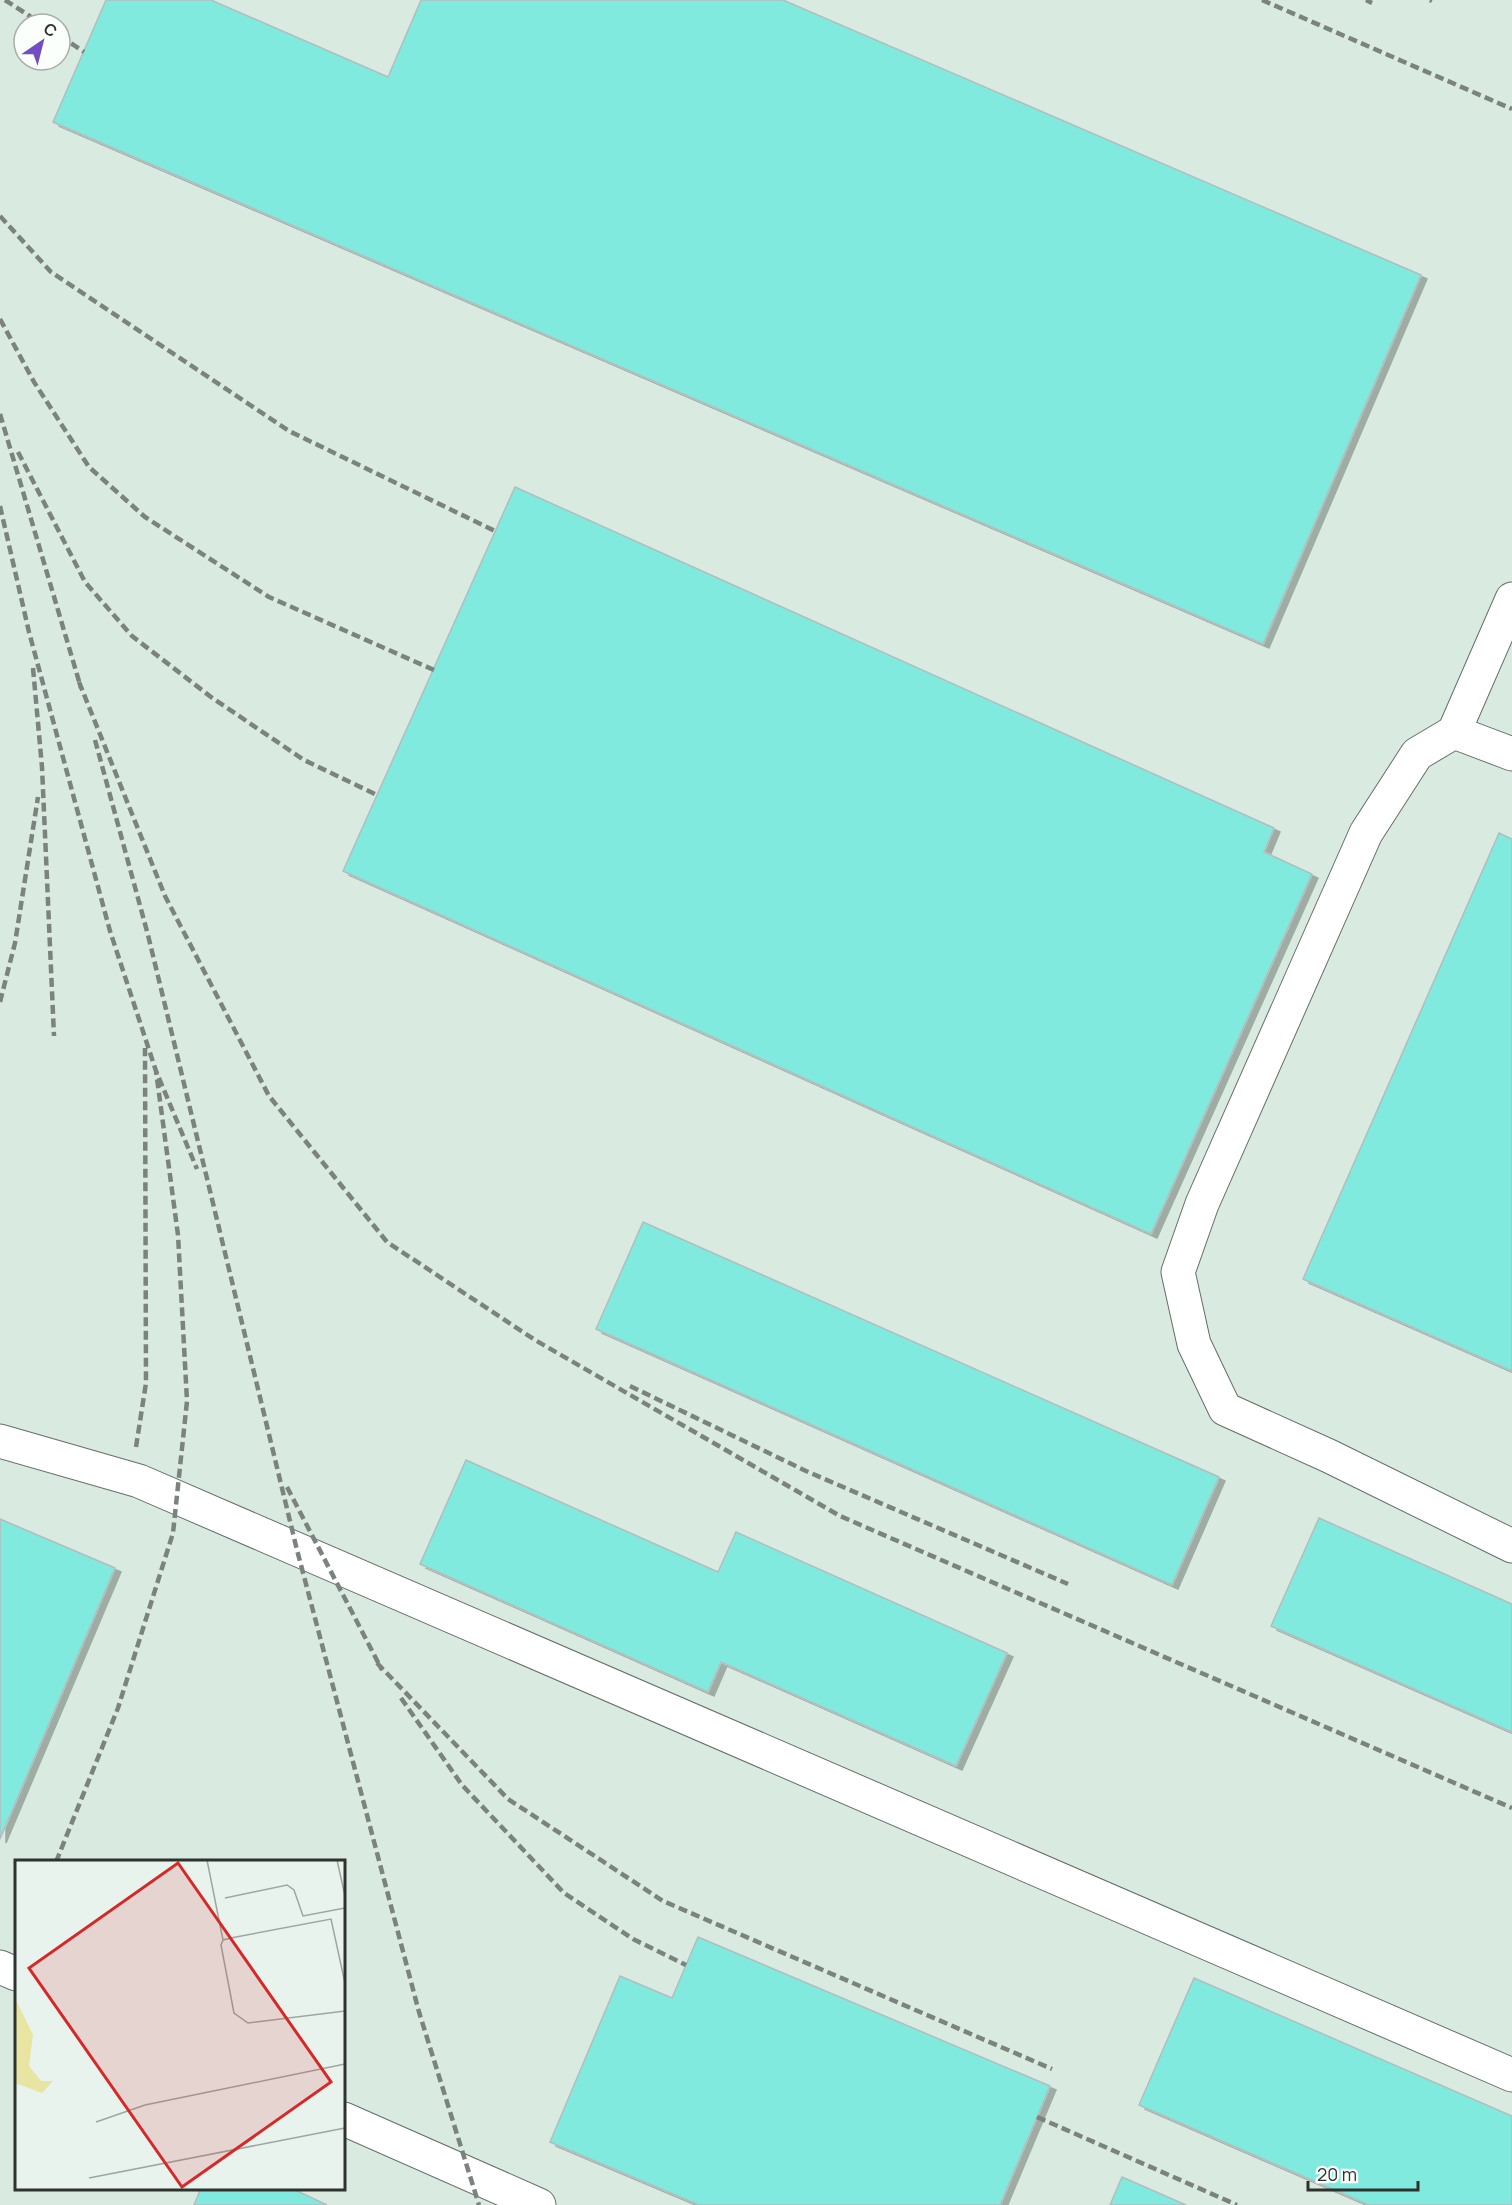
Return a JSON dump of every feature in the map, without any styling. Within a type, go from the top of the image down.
[{"type":"lane","points":[[1512,599],[1454,732],[1417,754],[1366,833],[1202,1204],[1178,1272],[1194,1344],[1225,1409],[1329,1456],[1512,1546]]},
{"type":"lane","points":[[1454,732],[1512,754]]},
{"type":"lane","points":[[0,1441],[149,1485],[1512,2075]]},
{"type":"lane","points":[[0,1967],[15,1974]]},
{"type":"lane","points":[[345,2119],[539,2205]]},
{"type":"shaded area","points":[[0,0],[1512,0],[1512,2205],[0,2205]]},
{"type":"building","points":[[106,0],[211,0],[388,77],[421,0],[783,0],[1421,275],[1263,644],[53,122]]},
{"type":"building","points":[[515,487],[1274,828],[1264,852],[1312,874],[1151,1234],[343,871]]},
{"type":"building","points":[[1499,833],[1512,839],[1512,1371],[1303,1279]]},
{"type":"building","points":[[643,1222],[1219,1477],[1172,1585],[596,1329]]},
{"type":"building","points":[[466,1460],[718,1572],[736,1532],[1007,1653],[956,1766],[721,1662],[708,1692],[420,1564]]},
{"type":"building","points":[[1319,1518],[1512,1604],[1512,1732],[1271,1626]]},
{"type":"building","points":[[0,1519],[115,1568],[0,1839]]},
{"type":"building","points":[[698,1937],[1050,2086],[1000,2205],[699,2205],[550,2142],[620,1976],[672,1998]]},
{"type":"building","points":[[1194,1978],[1512,2116],[1512,2205],[1369,2205],[1139,2105]]},
{"type":"building","points":[[1122,2177],[1186,2205],[1110,2205]]},
{"type":"building","points":[[200,2190],[295,2190],[327,2205],[194,2205]]},
{"type":"railway","points":[[5,0],[24,12]]},
{"type":"railway","points":[[1262,0],[1512,109]]},
{"type":"railway","points":[[1366,0],[1372,3]]},
{"type":"railway","points":[[72,44],[84,52]]},
{"type":"railway","points":[[0,216],[51,272],[289,431],[495,531]]},
{"type":"railway","points":[[0,319],[34,382],[89,467],[145,517],[269,597],[434,670]]},
{"type":"railway","points":[[0,414],[81,688]]},
{"type":"railway","points":[[18,452],[85,582],[132,636],[211,697],[304,760],[377,795]]},
{"type":"railway","points":[[0,506],[29,632],[110,931],[156,1071],[197,1169]]},
{"type":"railway","points":[[33,668],[42,767],[54,1036]]},
{"type":"railway","points":[[79,682],[165,896],[269,1096],[387,1242],[535,1340],[840,1516],[1512,1808]]},
{"type":"railway","points":[[95,740],[148,935],[297,1550],[419,2012],[479,2205]]},
{"type":"railway","points":[[0,1002],[15,943],[38,797]]},
{"type":"railway","points":[[136,1447],[146,1383],[145,1048]]},
{"type":"railway","points":[[57,1860],[118,1708],[173,1533],[187,1401],[178,1235],[156,1071]]},
{"type":"railway","points":[[630,1386],[806,1471],[1068,1584]]},
{"type":"railway","points":[[287,1487],[382,1670]]},
{"type":"railway","points":[[377,1663],[508,1799],[663,1901],[1052,2069]]},
{"type":"railway","points":[[401,1698],[462,1785],[564,1893],[633,1939],[686,1965]]},
{"type":"railway","points":[[1037,2117],[1237,2205]]}]
